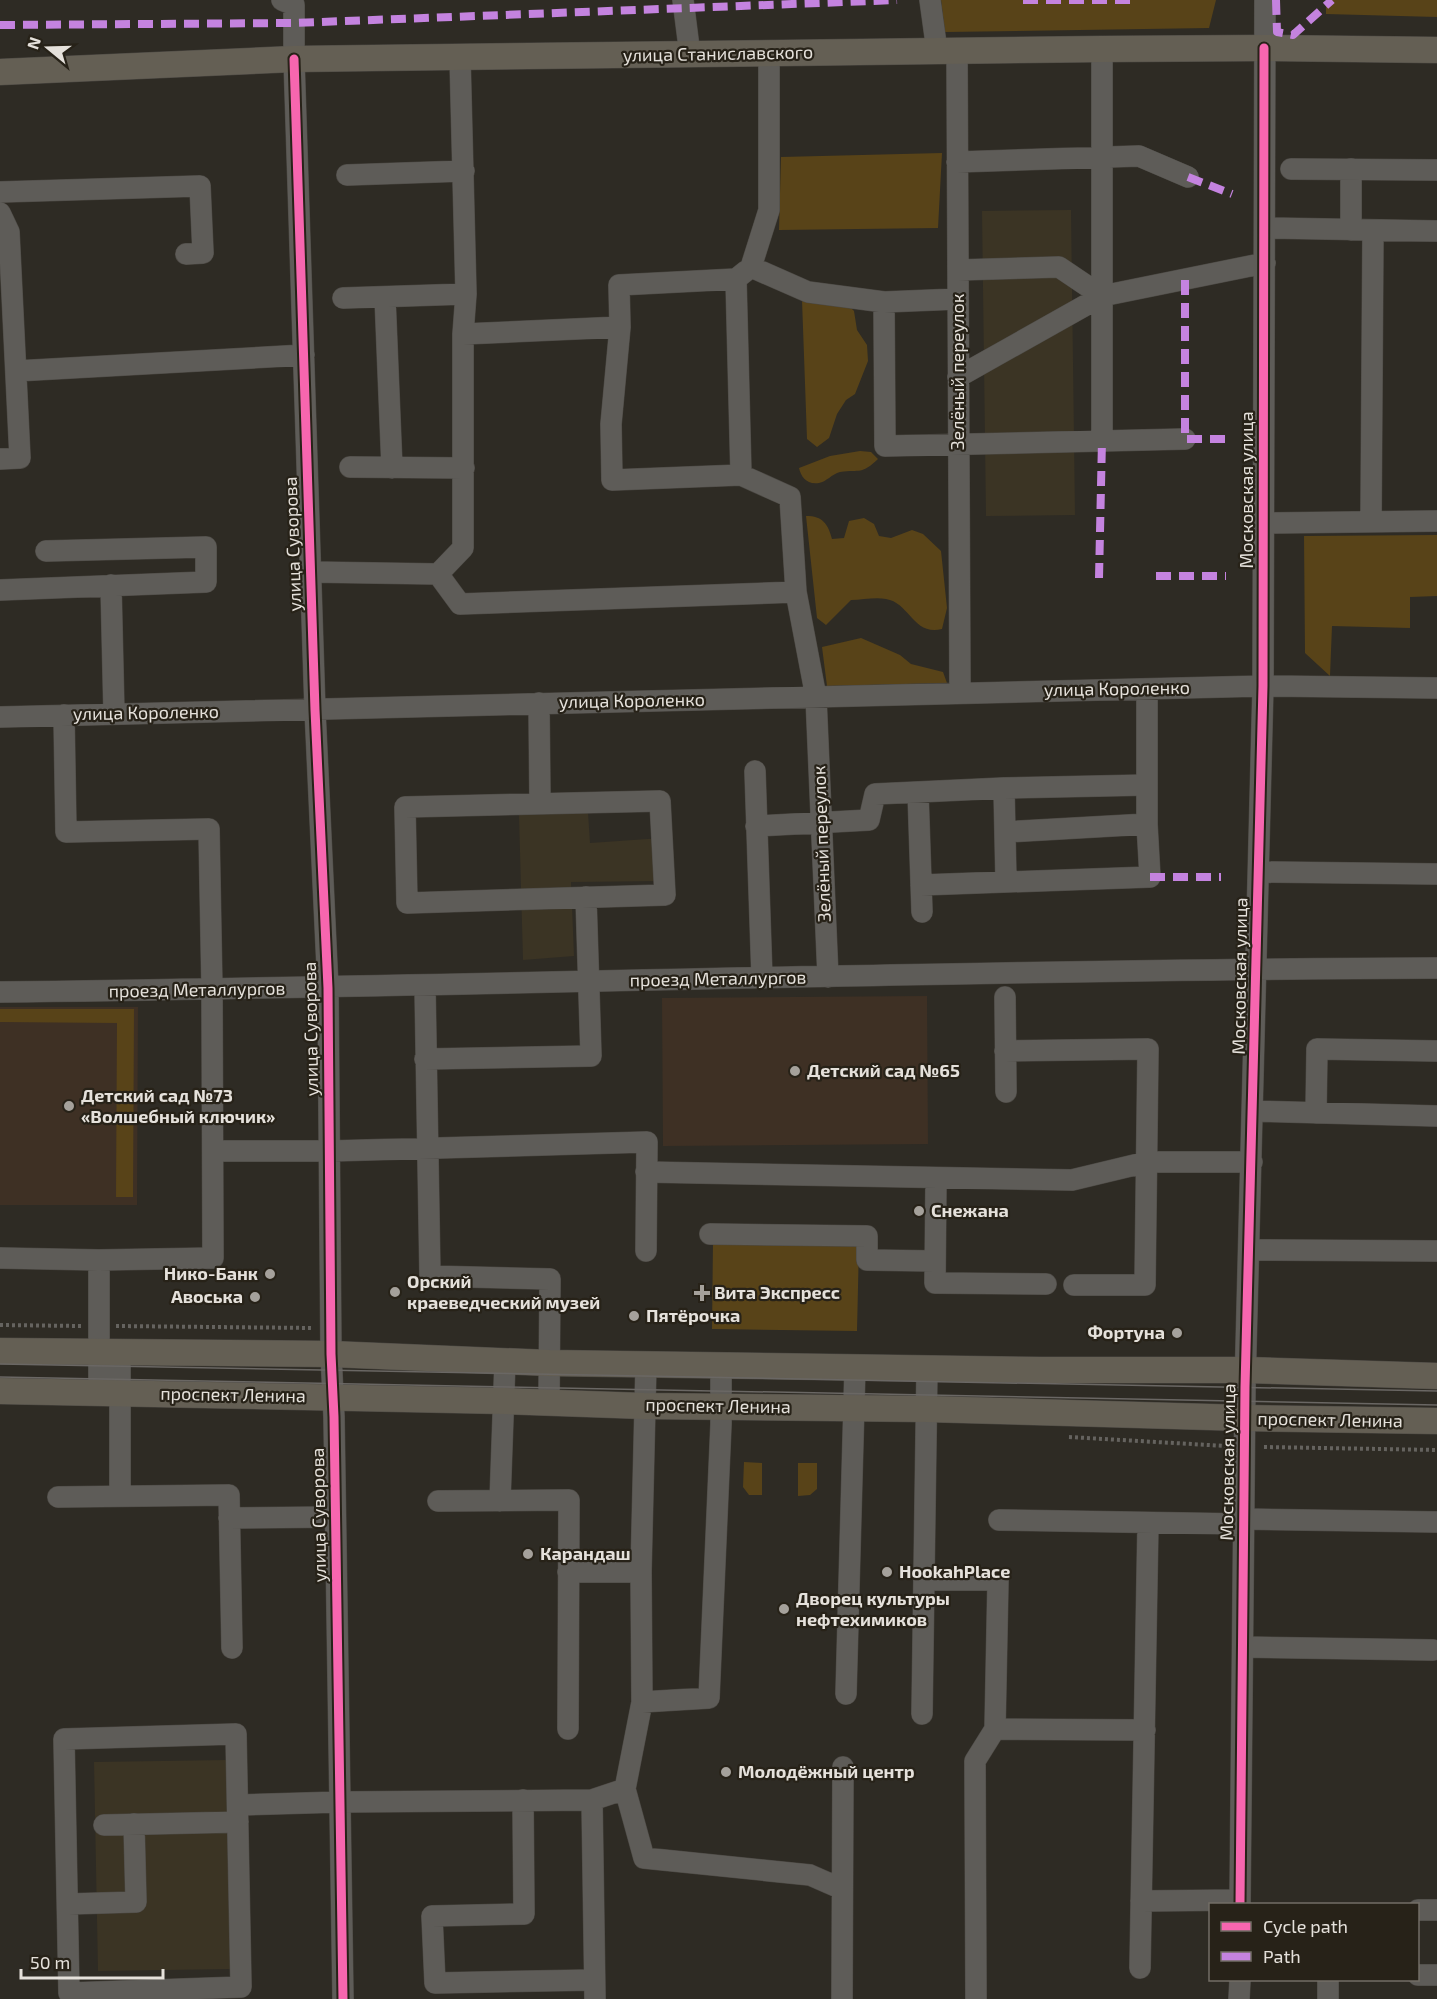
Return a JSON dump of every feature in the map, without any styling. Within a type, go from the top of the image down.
[{"type":"main road","name":"улица Станиславского","points":[[0,72],[294,59],[1102,49],[1437,50]]},
{"type":"main road","points":[[0,1351],[331,1354],[549,1363],[1246,1370],[1437,1376]]},
{"type":"main road","name":"проспект Ленина","points":[[0,1391],[644,1406],[926,1409],[1245,1419],[1437,1421]]},
{"type":"street","name":"улица Суворова","points":[[282,0],[294,5],[315,710],[328,988],[331,1354],[343,1999]]},
{"type":"street","points":[[683,0],[690,55]]},
{"type":"street","name":"Зелёный переулок","points":[[930,0],[947,51],[957,162],[960,693]]},
{"type":"street","name":"Московская улица","points":[[1240,1902],[1245,1419],[1263,686],[1265,0]]},
{"type":"street","points":[[1102,49],[1102,440]]},
{"type":"street","points":[[770,53],[769,210],[744,273],[741,474],[612,480],[611,424],[620,327],[618,285],[744,273],[808,292],[884,302],[958,299]]},
{"type":"street","points":[[311,572],[438,573],[463,548],[463,334],[466,294],[460,57]]},
{"type":"street","points":[[957,162],[1139,156],[1188,177]]},
{"type":"street","points":[[1291,169],[1437,170]]},
{"type":"street","points":[[1351,169],[1351,230]]},
{"type":"street","points":[[347,175],[464,171]]},
{"type":"street","points":[[0,192],[200,186],[203,253],[186,254]]},
{"type":"street","points":[[0,213],[9,232],[6,306],[16,371],[20,458],[0,459]]},
{"type":"street","points":[[1264,228],[1437,231]]},
{"type":"street","points":[[1371,522],[1373,230]]},
{"type":"street","points":[[958,377],[1102,296],[1264,263]]},
{"type":"street","points":[[957,270],[1059,267],[1102,296]]},
{"type":"street","points":[[343,298],[466,294]]},
{"type":"street","points":[[386,297],[392,468]]},
{"type":"street","points":[[884,302],[885,446],[1185,439]]},
{"type":"street","points":[[463,334],[620,327]]},
{"type":"street","points":[[16,371],[304,355]]},
{"type":"street","points":[[350,467],[464,468]]},
{"type":"street","name":"Зелёный переулок","points":[[741,474],[790,497],[796,591],[816,697],[828,977]]},
{"type":"street","points":[[1263,523],[1437,521]]},
{"type":"street","points":[[0,590],[206,582],[206,548],[46,551]]},
{"type":"street","points":[[438,573],[460,604],[796,591]]},
{"type":"street","points":[[111,585],[114,714]]},
{"type":"street","name":"улица Короленко","points":[[0,717],[1263,686],[1437,688]]},
{"type":"street","points":[[921,885],[1150,877],[1147,824],[1147,689]]},
{"type":"street","points":[[539,703],[540,803]]},
{"type":"street","points":[[0,1258],[99,1260],[213,1258],[212,990],[208,829],[66,831],[64,715]]},
{"type":"street","points":[[755,771],[762,978]]},
{"type":"street","points":[[756,826],[869,820],[875,794],[1147,785]]},
{"type":"street","points":[[1004,788],[1006,881]]},
{"type":"street","points":[[918,792],[922,912]]},
{"type":"street","points":[[660,801],[664,895],[407,903],[405,807],[540,803],[660,801]]},
{"type":"street","points":[[1005,832],[1147,824]]},
{"type":"street","points":[[1259,872],[1437,874]]},
{"type":"street","points":[[425,1059],[591,1056],[586,897]]},
{"type":"street","name":"проезд Металлургов","points":[[0,992],[328,988],[1257,969],[1437,968]]},
{"type":"street","points":[[425,986],[430,1276],[550,1279],[549,1402]]},
{"type":"street","points":[[1005,997],[1006,1092]]},
{"type":"street","points":[[1005,1051],[1148,1049],[1145,1285],[1074,1285]]},
{"type":"street","points":[[1316,1113],[1317,1049],[1437,1051]]},
{"type":"street","points":[[1253,1111],[1437,1116]]},
{"type":"street","points":[[213,1151],[330,1151],[646,1142],[646,1251]]},
{"type":"street","points":[[646,1172],[1072,1180],[1148,1162],[1252,1162]]},
{"type":"street","points":[[936,1179],[935,1282],[1046,1284]]},
{"type":"street","points":[[710,1234],[867,1236],[867,1260],[936,1261]]},
{"type":"street","points":[[1249,1250],[1437,1251]]},
{"type":"street","points":[[99,1260],[99,1326],[110,1353],[109,1392],[120,1496]]},
{"type":"street","points":[[500,1501],[505,1361]]},
{"type":"street","points":[[646,1364],[641,1572],[642,1702],[625,1789],[644,1858],[810,1875],[842,1889]]},
{"type":"street","points":[[642,1702],[709,1698],[721,1365]]},
{"type":"street","points":[[846,1694],[855,1367]]},
{"type":"street","points":[[922,1714],[927,1368]]},
{"type":"street","points":[[58,1497],[229,1495],[232,1648]]},
{"type":"street","points":[[438,1501],[569,1500],[567,1729]]},
{"type":"street","points":[[229,1518],[335,1517]]},
{"type":"street","points":[[999,1520],[1148,1523],[1437,1522]]},
{"type":"street","points":[[1140,1968],[1148,1523]]},
{"type":"street","points":[[568,1572],[641,1572]]},
{"type":"street","points":[[925,1580],[998,1580],[995,1729],[975,1761],[976,1999]]},
{"type":"street","points":[[1243,1647],[1433,1650]]},
{"type":"street","points":[[995,1729],[1145,1730]]},
{"type":"street","points":[[236,1734],[238,1814],[241,1987],[69,1993],[64,1739],[236,1734]]},
{"type":"street","points":[[842,1999],[843,1767]]},
{"type":"street","points":[[104,1825],[238,1814],[340,1802],[592,1800],[625,1789]]},
{"type":"street","points":[[523,1800],[524,1914],[432,1916],[435,1983],[594,1990],[592,1800]]},
{"type":"street","points":[[68,1904],[136,1902],[134,1824]]},
{"type":"street","points":[[1142,1901],[1240,1902]]},
{"type":"street","points":[[1419,1910],[1437,1910]]},
{"type":"street","points":[[1419,1975],[1437,1975]]},
{"type":"street","points":[[1239,1999],[1240,1981]]},
{"type":"street","points":[[1328,1981],[1328,1999]]},
{"type":"path","points":[[0,1325],[331,1328]]},
{"type":"shaded area","points":[[941,0],[1216,0],[1209,28],[945,32]]},
{"type":"shaded area","points":[[1326,0],[1437,0],[1437,17],[1326,14]]},
{"type":"shaded area","points":[[942,153],[938,228],[779,230],[781,157]]},
{"type":"shaded area","points":[[1071,210],[1075,515],[986,516],[982,211]]},
{"type":"shaded area","points":[[802,300],[846,303],[854,311],[857,330],[867,345],[868,361],[855,394],[846,400],[837,414],[829,438],[817,447],[807,439]]},
{"type":"shaded area","points":[[860,451],[871,452],[878,459],[864,469],[840,472],[819,483],[808,482],[799,468],[830,456]]},
{"type":"shaded area","points":[[806,516],[821,519],[829,529],[832,539],[844,538],[849,521],[864,518],[874,524],[879,536],[891,538],[912,530],[923,534],[941,551],[947,608],[942,629],[924,628],[901,606],[882,598],[851,600],[826,625],[817,618]]},
{"type":"shaded area","points":[[1437,535],[1437,596],[1410,597],[1410,628],[1332,626],[1330,676],[1305,653],[1304,536]]},
{"type":"shaded area","points":[[861,638],[900,655],[911,664],[943,672],[947,683],[827,686],[822,647]]},
{"type":"shaded area","points":[[588,812],[590,843],[662,838],[664,881],[571,882],[574,956],[523,960],[519,815]]},
{"type":"shaded area","name":"Детский сад №65","points":[[927,996],[928,1144],[663,1146],[662,998]]},
{"type":"shaded area","name":"Детский сад №73 «Волшебный ключик»","points":[[0,1007],[138,1007],[137,1205],[0,1205]]},
{"type":"shaded area","points":[[0,1009],[134,1009],[133,1197],[116,1197],[117,1023],[0,1022]]},
{"type":"shaded area","points":[[713,1242],[859,1244],[857,1331],[712,1329]]},
{"type":"shaded area","points":[[744,1462],[762,1463],[762,1495],[749,1495],[743,1487]]},
{"type":"shaded area","points":[[798,1463],[817,1463],[817,1489],[810,1495],[798,1496]]},
{"type":"shaded area","points":[[228,1760],[231,1969],[98,1971],[94,1762]]},
{"type":"tram line","points":[[0,1364],[1437,1391]]},
{"type":"tram line","points":[[0,1377],[1437,1405]]},
{"type":"marked path","points":[[0,25],[294,23],[897,0]]},
{"type":"marked path","points":[[1023,0],[1136,0]]},
{"type":"marked path","points":[[1276,0],[1277,32],[1293,35],[1332,0]]},
{"type":"marked path","points":[[1188,177],[1232,194]]},
{"type":"marked path","points":[[1185,280],[1185,439],[1228,439]]},
{"type":"marked path","points":[[1099,578],[1102,440]]},
{"type":"marked path","points":[[1156,576],[1226,576]]},
{"type":"marked path","points":[[1150,877],[1221,877]]},
{"type":"cycle path","points":[[1240,1903],[1245,1387],[1263,686],[1264,48]]},
{"type":"cycle path","points":[[294,59],[315,710],[328,988],[331,1354],[334,1417],[343,1999]]},
{"type":"place","name":"Детский сад №65","points":[[795,1071]]},
{"type":"place","name":"Детский сад №73 «Волшебный ключик»","points":[[69,1106]]},
{"type":"place","name":"Снежана","points":[[919,1211]]},
{"type":"place","name":"Нико-Банк","points":[[270,1274]]},
{"type":"place","name":"Орский краеведческий музей","points":[[395,1292]]},
{"type":"place","name":"Вита Экспресс","points":[[702,1293]]},
{"type":"place","name":"Авоська","points":[[255,1297]]},
{"type":"place","name":"Пятёрочка","points":[[634,1316]]},
{"type":"place","name":"Фортуна","points":[[1177,1333]]},
{"type":"place","name":"Карандаш","points":[[528,1554]]},
{"type":"place","name":"HookahPlace","points":[[887,1572]]},
{"type":"place","name":"Дворец культуры нефтехимиков","points":[[784,1609]]},
{"type":"place","name":"Молодёжный центр","points":[[726,1772]]}]
